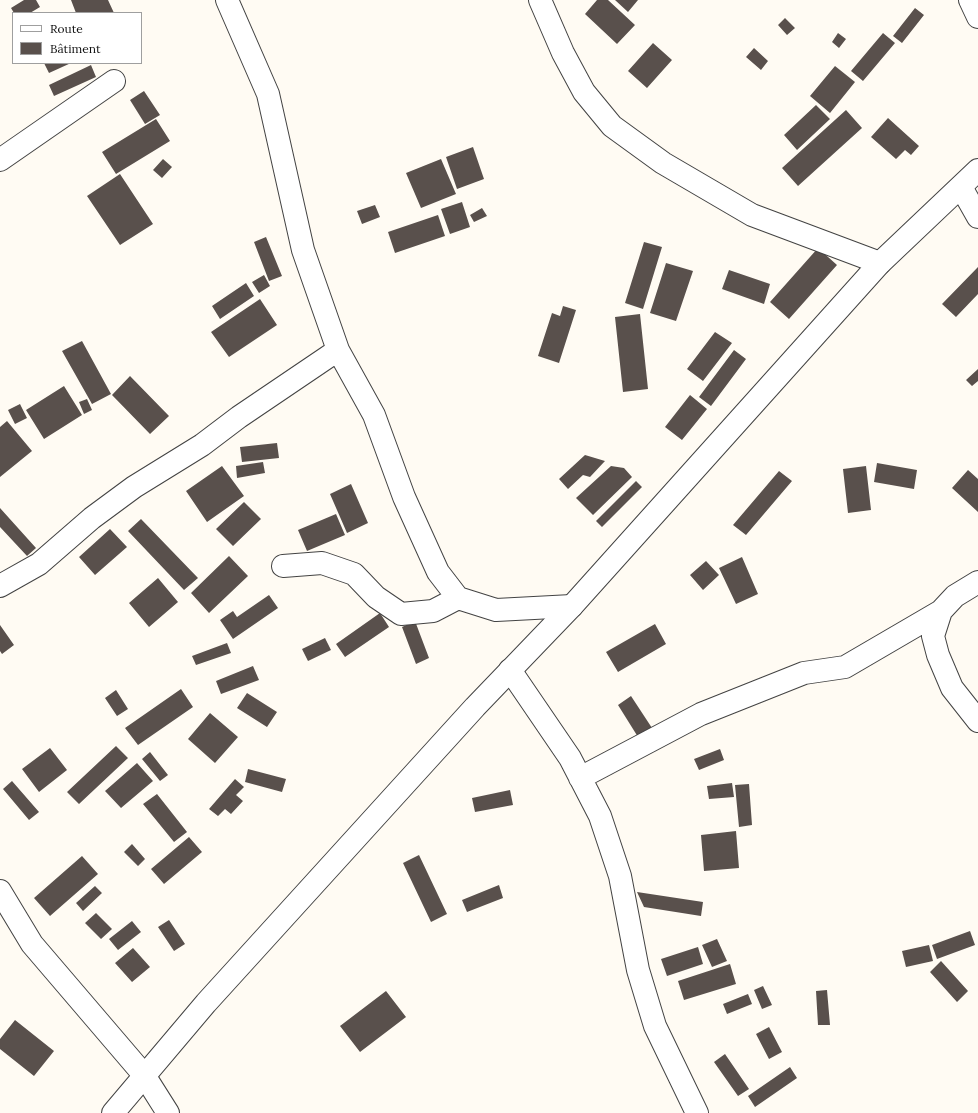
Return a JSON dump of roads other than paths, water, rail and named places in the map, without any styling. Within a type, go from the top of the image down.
[{"type":"street","points":[[227,0],[268,94],[303,250],[338,350],[374,416],[404,497],[438,572],[458,598],[496,610],[572,606]]},
{"type":"street","points":[[540,0],[563,53],[584,92],[612,126],[663,163],[752,215],[880,263]]},
{"type":"street","points":[[970,0],[978,17]]},
{"type":"street","points":[[0,160],[114,81]]},
{"type":"street","points":[[113,1113],[206,1003],[510,670],[572,606],[880,263],[962,187],[978,170]]},
{"type":"street","points":[[962,187],[978,217]]},
{"type":"street","points":[[0,586],[39,564],[92,518],[134,487],[202,445],[239,417],[338,350]]},
{"type":"street","points":[[283,566],[322,563],[354,574],[376,597],[400,614],[432,611],[458,598]]},
{"type":"street","points":[[580,778],[701,714],[804,673],[845,667],[941,612],[955,596],[978,582]]},
{"type":"street","points":[[941,612],[933,636],[938,655],[952,688],[978,720]]},
{"type":"street","points":[[510,670],[570,758],[600,816],[620,876],[638,970],[655,1026],[697,1113]]},
{"type":"street","points":[[0,891],[32,944],[144,1075],[168,1113]]}]
